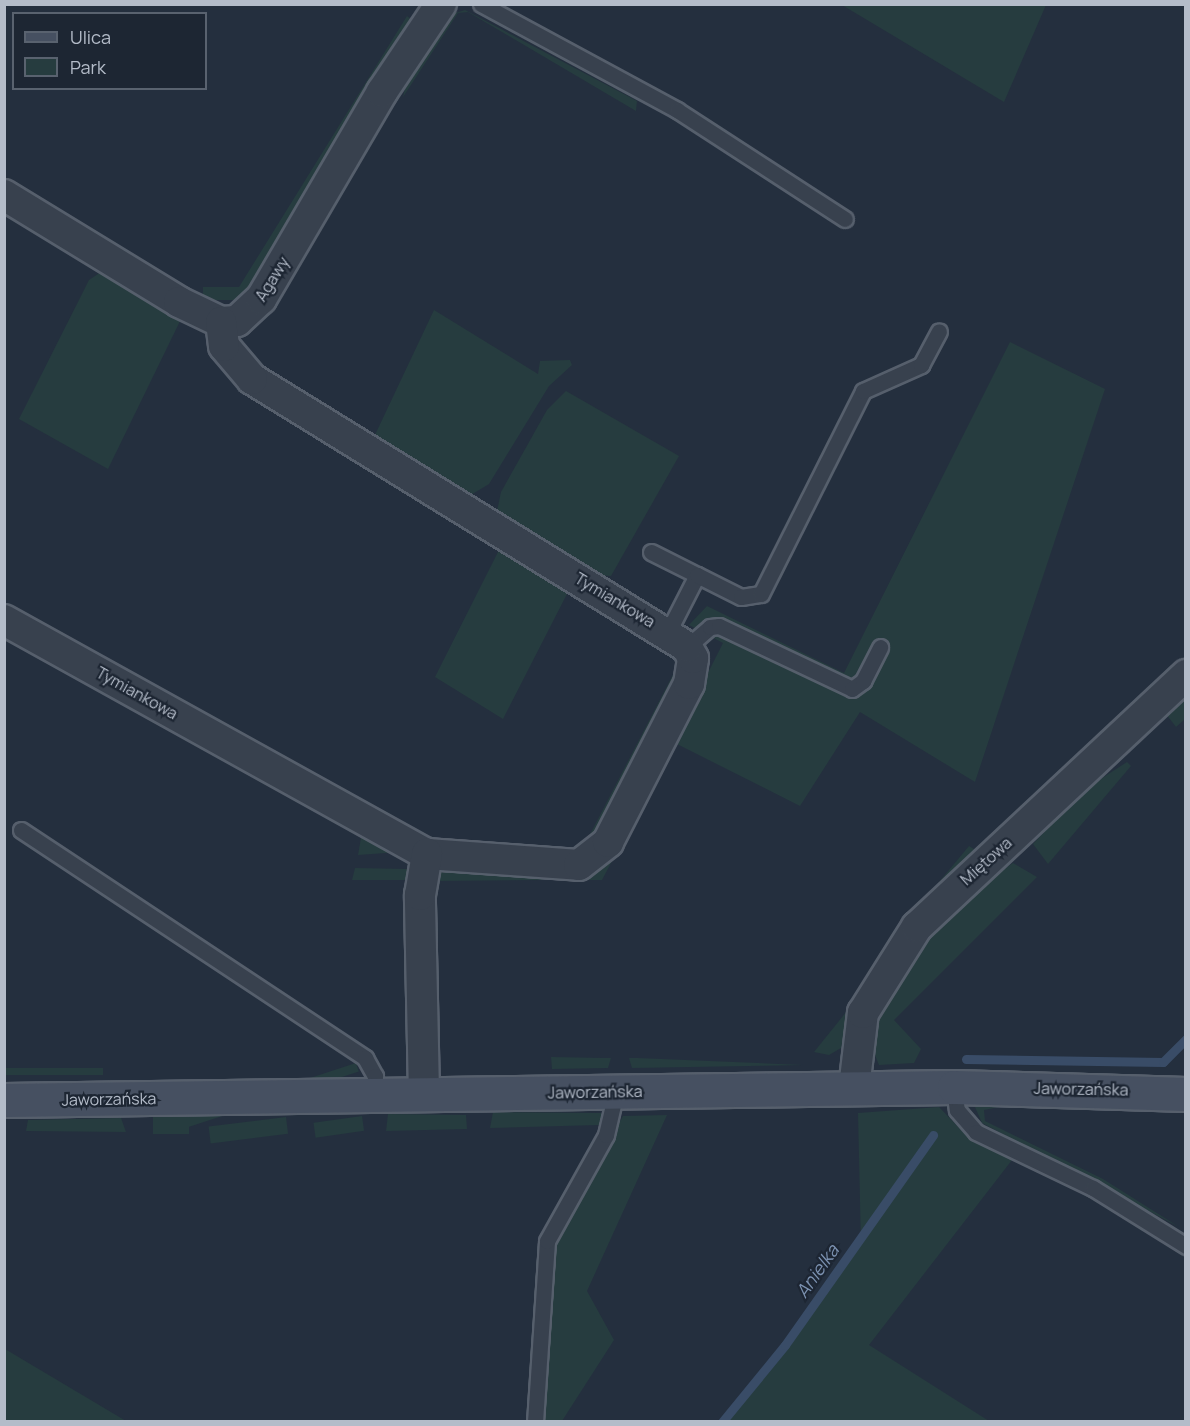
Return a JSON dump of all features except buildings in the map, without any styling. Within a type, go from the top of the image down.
[{"type":"street","name":"Agawy","points":[[221,322],[237,321],[261,299],[382,92],[441,4]]},
{"type":"street","points":[[4,195],[221,322]]},
{"type":"street","name":"Tymiankowa","points":[[4,620],[427,854],[572,865],[595,857],[608,842],[684,698],[693,671],[678,639],[252,379],[224,346],[221,322]]},
{"type":"street","name":"Miętowa","points":[[854,1088],[863,1013],[917,927],[1185,675]]},
{"type":"street","points":[[424,1094],[420,895],[427,854]]},
{"type":"street","name":"Jaworzańska","points":[[4,1100],[954,1087],[1185,1094]]},
{"type":"lane","points":[[481,4],[677,110],[845,219]]},
{"type":"lane","points":[[651,552],[741,597],[761,594],[863,391],[921,365],[939,331]]},
{"type":"lane","points":[[678,639],[697,575]]},
{"type":"lane","points":[[678,639],[719,626],[852,689],[863,681],[880,647]]},
{"type":"lane","points":[[21,830],[365,1058],[375,1076],[375,1095]]},
{"type":"lane","points":[[954,1087],[957,1110],[976,1132],[1093,1188],[1185,1246]]},
{"type":"lane","points":[[535,1422],[547,1241],[606,1135],[616,1092]]},
{"type":"green space","points":[[842,5],[1046,5],[1004,102]]},
{"type":"green space","points":[[465,10],[637,101],[636,111],[468,12],[458,13],[403,97],[408,75],[449,15]]},
{"type":"green space","points":[[407,16],[415,22],[260,281],[239,300],[203,300],[203,287],[239,287]]},
{"type":"green space","points":[[107,268],[184,313],[108,469],[19,419],[89,280]]},
{"type":"green space","points":[[434,310],[538,374],[540,361],[570,360],[572,365],[549,386],[489,484],[469,496],[374,437]]},
{"type":"green space","points":[[1010,342],[1105,389],[975,782],[860,712],[800,806],[673,742],[723,643],[689,625],[707,606],[844,673]]},
{"type":"green space","points":[[566,391],[679,456],[611,576],[592,575],[497,511],[501,492],[547,410]]},
{"type":"green space","points":[[496,542],[669,644],[683,661],[681,675],[607,825],[593,846],[579,854],[495,852],[495,846],[583,848],[679,663],[568,592],[503,719],[435,677],[499,550],[493,546]]},
{"type":"green space","points":[[1185,697],[1185,719],[1176,727],[1166,714]]},
{"type":"green space","points":[[1127,762],[1131,766],[1048,864],[1033,844],[1085,789]]},
{"type":"green space","points":[[628,831],[602,880],[566,880],[569,872]]},
{"type":"green space","points":[[362,832],[400,852],[358,855]]},
{"type":"green space","points":[[969,846],[982,854],[937,893],[930,893]]},
{"type":"green space","points":[[1013,863],[1037,877],[894,1020],[921,1049],[914,1063],[879,1065],[868,1038],[893,979],[961,898]]},
{"type":"green space","points":[[443,867],[538,871],[542,880],[434,881]]},
{"type":"green space","points":[[355,868],[407,869],[411,880],[352,880]]},
{"type":"green space","points":[[851,1006],[841,1048],[829,1055],[814,1052]]},
{"type":"green space","points":[[551,1057],[611,1058],[608,1068],[552,1069]]},
{"type":"green space","points":[[629,1058],[638,1058],[803,1065],[632,1068]]},
{"type":"green space","points":[[356,1063],[359,1072],[176,1131],[173,1122]]},
{"type":"green space","points":[[5,1068],[103,1068],[103,1075],[5,1075]]},
{"type":"green space","points":[[939,1107],[963,1132],[1012,1160],[869,1345],[989,1421],[726,1422],[861,1245],[858,1113]]},
{"type":"green space","points":[[975,1107],[999,1107],[984,1110],[985,1121],[1103,1179],[1179,1227],[982,1123]]},
{"type":"green space","points":[[493,1112],[601,1113],[603,1117],[599,1125],[490,1128]]},
{"type":"green space","points":[[388,1114],[466,1115],[467,1129],[386,1131]]},
{"type":"green space","points":[[667,1115],[587,1291],[614,1340],[562,1421],[542,1422],[548,1274],[555,1238],[623,1116]]},
{"type":"green space","points":[[362,1116],[364,1131],[316,1138],[313,1123]]},
{"type":"green space","points":[[153,1117],[189,1117],[189,1134],[153,1134]]},
{"type":"green space","points":[[286,1117],[288,1134],[211,1143],[209,1127]]},
{"type":"green space","points":[[121,1118],[126,1132],[26,1131],[28,1120]]},
{"type":"green space","points":[[5,1349],[126,1421],[5,1421]]},
{"type":"waterway","name":"Anielka","points":[[966,1059],[1163,1062],[1186,1039]]},
{"type":"waterway","name":"Anielka","points":[[722,1422],[785,1345],[933,1135]]}]
